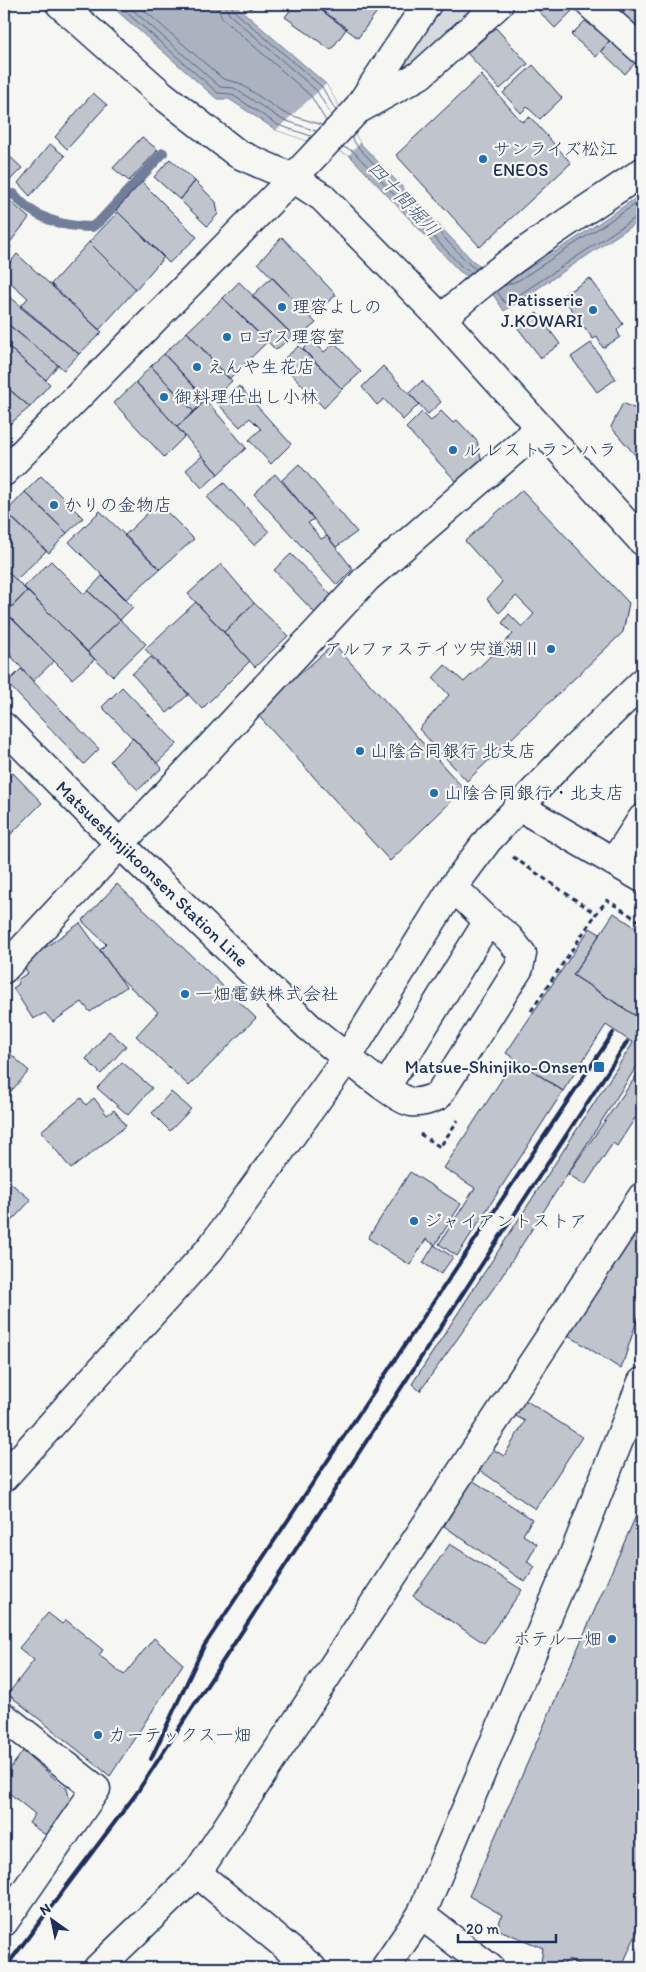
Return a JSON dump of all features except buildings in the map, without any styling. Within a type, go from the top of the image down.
[{"type":"street","points":[[60,4],[161,94],[238,154],[293,178],[322,197],[442,319],[642,540]]},
{"type":"street","points":[[4,472],[293,178],[356,111],[427,4]]},
{"type":"street","points":[[356,111],[420,75],[500,4]]},
{"type":"street","points":[[590,4],[642,50]]},
{"type":"street","points":[[442,319],[468,294],[497,271],[642,172]]},
{"type":"street","points":[[4,969],[367,578],[540,428]]},
{"type":"street","points":[[4,1477],[210,1249],[347,1058],[453,887],[488,840],[518,806],[642,683]]},
{"type":"street","name":"Matsueshinjikoonsen Station Line","points":[[4,727],[120,844],[309,1027],[386,1087],[410,1102],[424,1102],[438,1096],[519,968],[522,954],[509,938],[488,921]]},
{"type":"street","points":[[518,806],[642,878]]},
{"type":"street","points":[[614,862],[642,818]]},
{"type":"street","points":[[386,1087],[488,921],[453,887]]},
{"type":"street","points":[[98,1968],[197,1873],[642,1197]]},
{"type":"street","points":[[385,1968],[421,1915],[574,1554],[642,1382]]},
{"type":"street","points":[[4,1717],[96,1789],[4,1922]]},
{"type":"street","points":[[197,1873],[312,1968]]},
{"type":"street","points":[[421,1915],[490,1968]]},
{"type":"path","points":[[488,840],[596,914],[607,900],[642,923]]},
{"type":"shaded area","points":[[438,4],[479,4],[408,67],[395,66]]},
{"type":"water","name":"四十間堀川","points":[[109,4],[234,4],[326,84],[360,143],[473,261],[504,281],[516,276],[572,241],[642,194],[642,219],[504,311],[490,290],[459,271],[349,155],[276,130],[229,99],[217,99]]},
{"type":"pier","points":[[326,84],[360,143],[349,155],[276,130]]},
{"type":"waterway","points":[[4,198],[7,195],[14,194],[30,209],[49,220],[81,227],[92,227],[101,220],[163,153]]},
{"type":"railway","points":[[151,1759],[204,1646],[613,1033]]},
{"type":"railway","points":[[5,1968],[136,1794],[627,1042]]},
{"type":"place","name":"サンライズ松江 ENEOS","points":[[483,159]]},
{"type":"place","name":"理容よしの","points":[[282,307]]},
{"type":"place","name":"Patisserie J.KOWARI","points":[[593,310]]},
{"type":"place","name":"ロゴス理容室","points":[[227,337]]},
{"type":"place","name":"えんや生花店","points":[[197,367]]},
{"type":"place","name":"御料理仕出し小林","points":[[164,397]]},
{"type":"place","name":"ル レストラン ハラ","points":[[453,450]]},
{"type":"place","name":"かりの金物店","points":[[54,505]]},
{"type":"place","name":"アルファステイツ宍道湖Ⅱ","points":[[551,649]]},
{"type":"place","name":"山陰合同銀行 北支店","points":[[360,751]]},
{"type":"place","name":"山陰合同銀行・北支店","points":[[434,793]]},
{"type":"place","name":"一畑電鉄株式会社","points":[[185,994]]},
{"type":"place","name":"Matsue-Shinjiko-Onsen","points":[[599,1067]]},
{"type":"place","name":"ジャイアントストア","points":[[414,1221]]},
{"type":"place","name":"ホテル一畑","points":[[612,1639]]},
{"type":"place","name":"カーテックス一畑","points":[[98,1735]]}]
